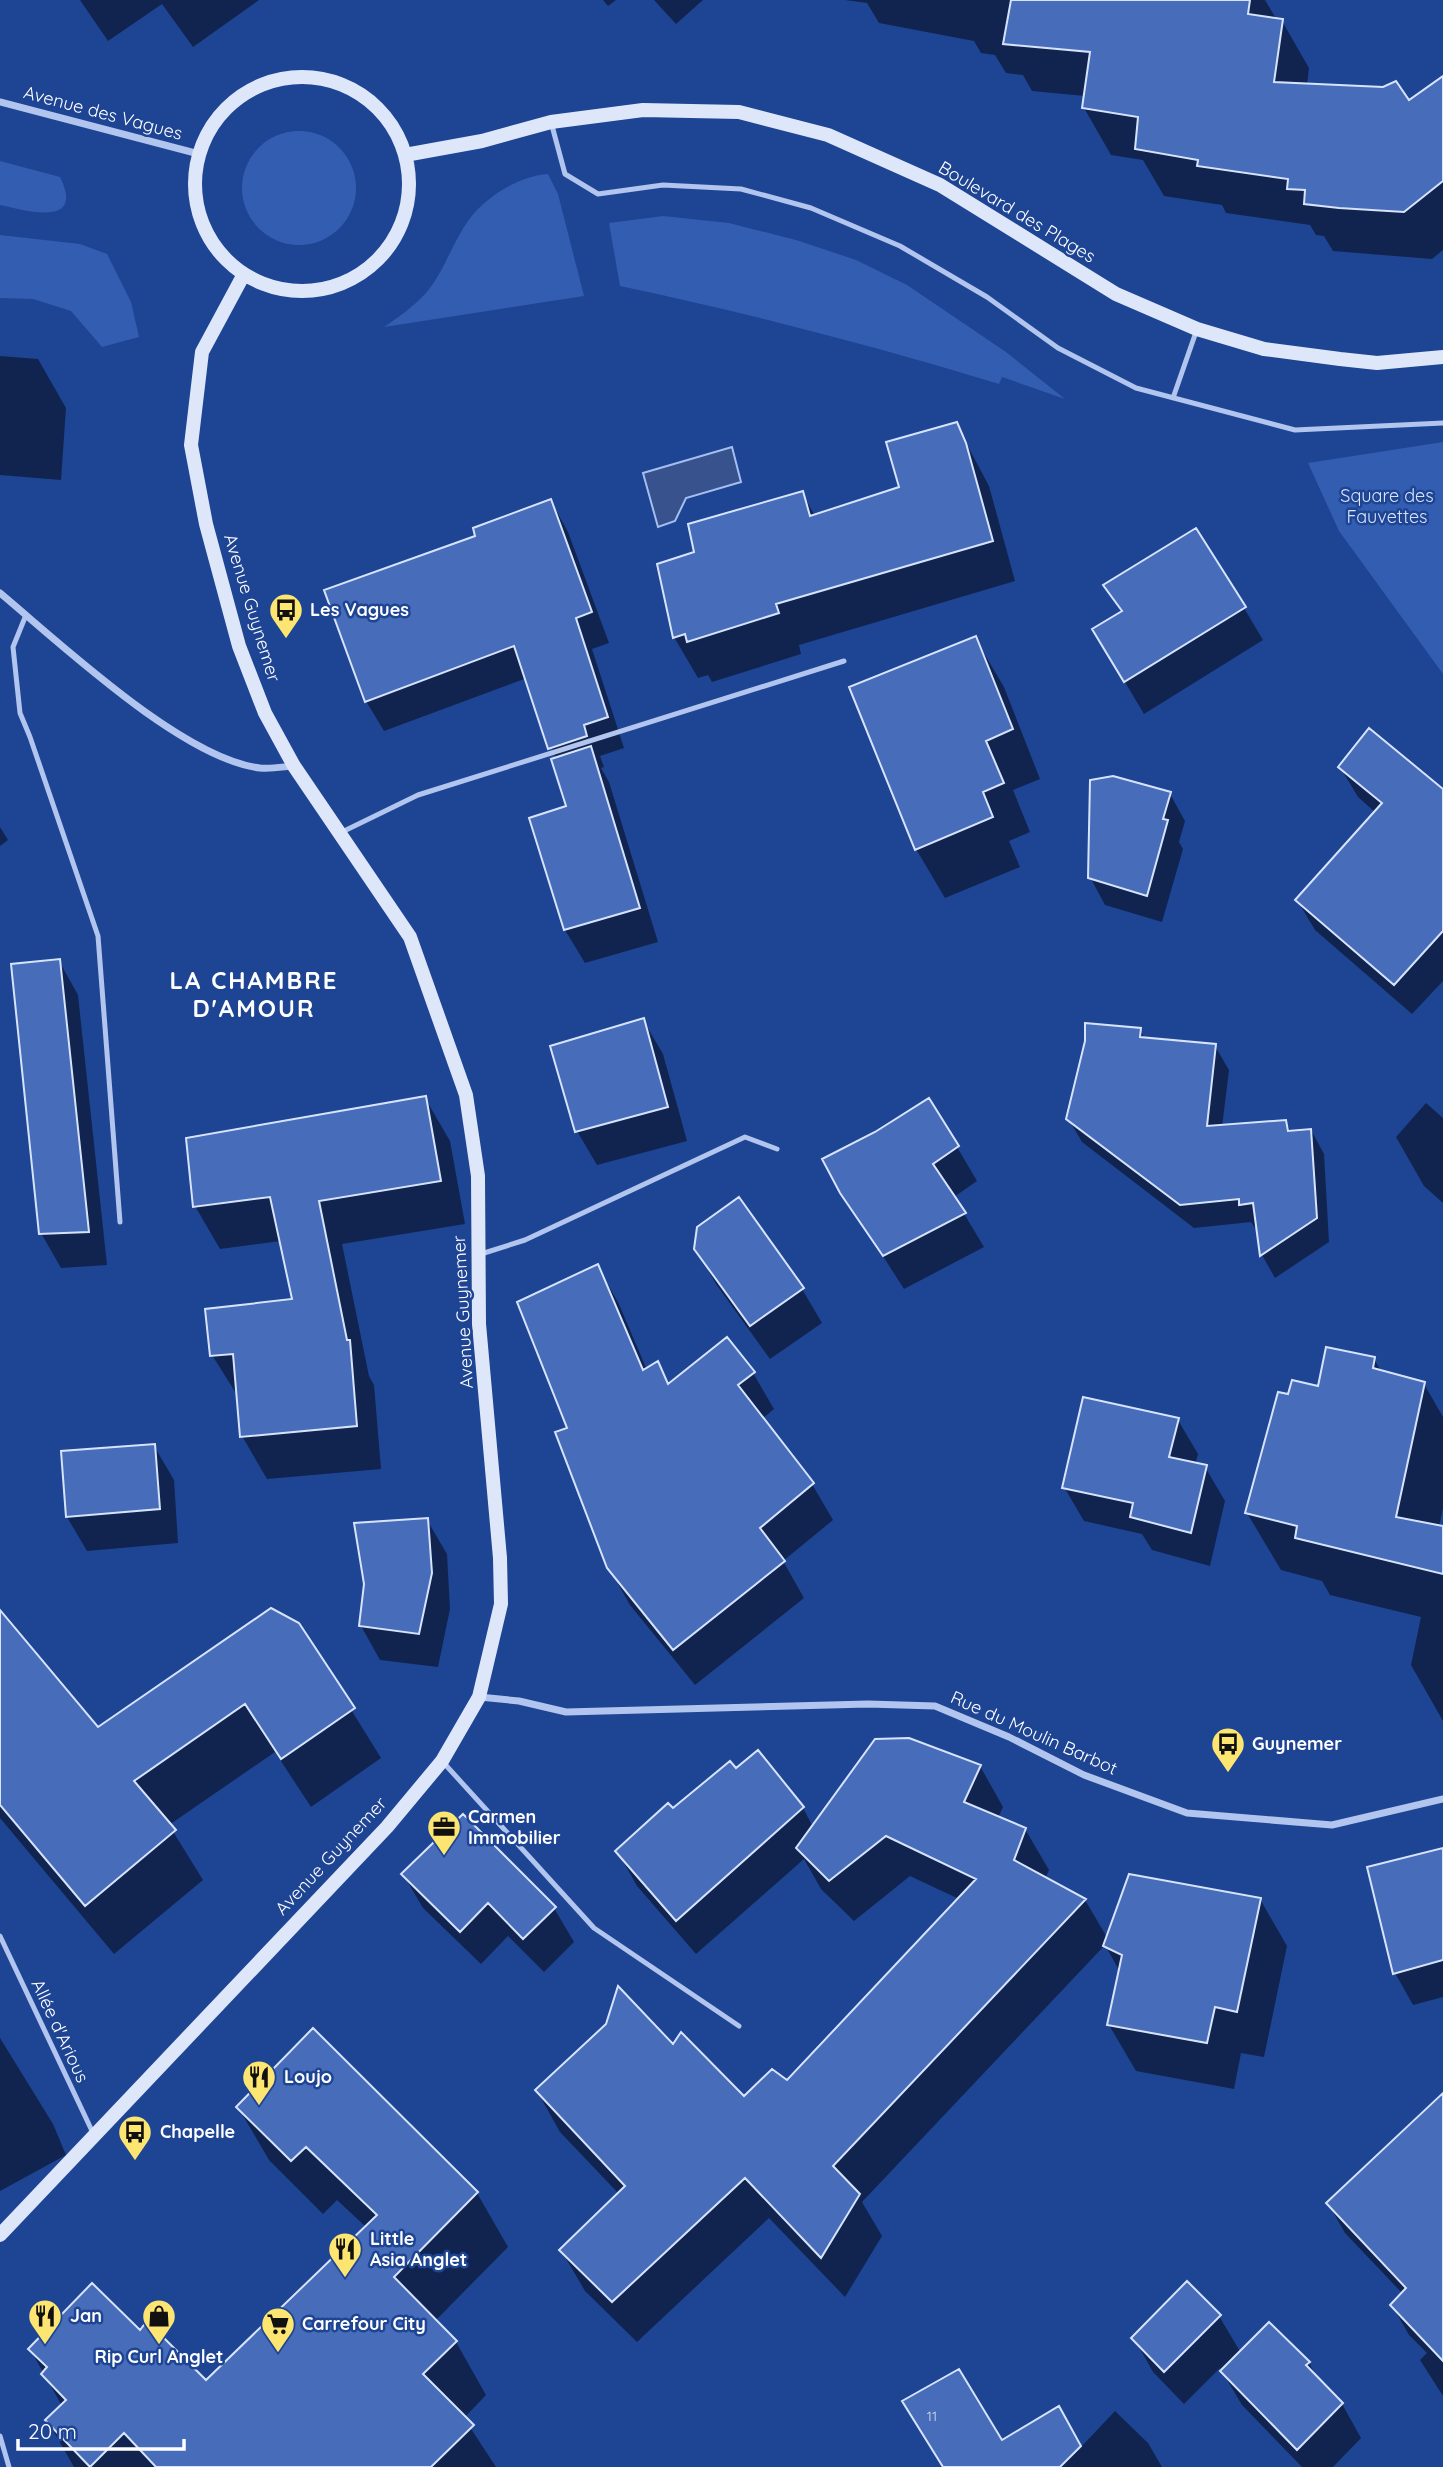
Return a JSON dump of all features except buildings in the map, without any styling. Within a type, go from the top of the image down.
[{"type":"main road","points":[[298,77],[318,77],[348,86],[373,104],[394,127],[405,155],[410,192],[401,228],[380,259],[349,280],[314,291],[277,288],[244,274],[219,252],[202,224],[195,189],[199,154],[212,126],[232,103],[257,86],[298,77]]},
{"type":"main road","name":"Boulevard des Plages","points":[[405,155],[482,141],[551,122],[643,110],[739,112],[828,135],[940,185],[1116,295],[1197,329],[1264,349],[1340,359],[1377,363],[1443,357]]},
{"type":"main road","name":"Avenue Guynemer","points":[[0,2235],[387,1827],[442,1761],[479,1697],[501,1604],[502,1578],[479,1324],[478,1176],[466,1095],[410,937],[342,832],[294,766],[265,713],[239,646],[206,524],[191,444],[202,352],[244,274]]},
{"type":"street","name":"Avenue des Vagues","points":[[0,102],[199,154]]},
{"type":"street","points":[[0,593],[130,700],[202,749],[260,768],[294,766]]},
{"type":"street","name":"Rue du Moulin Barbot","points":[[479,1697],[519,1701],[566,1712],[869,1704],[934,1706],[1009,1737],[1084,1775],[1186,1812],[1332,1825],[1443,1799]]},
{"type":"lane","points":[[551,122],[565,174],[598,194],[663,186],[741,190],[811,208],[900,246],[988,297],[1058,348],[1136,388],[1295,430],[1443,423]]},
{"type":"lane","points":[[1173,398],[1197,329]]},
{"type":"lane","points":[[26,615],[13,647],[20,713],[98,936],[120,1222]]},
{"type":"lane","points":[[342,832],[418,795],[845,661]]},
{"type":"lane","points":[[478,1255],[526,1240],[745,1137],[777,1149]]},
{"type":"lane","points":[[442,1761],[594,1928],[738,2026]]},
{"type":"lane","name":"Allée d'Arious","points":[[0,1936],[95,2137]]},
{"type":"lane","points":[[0,2436],[9,2467]]},
{"type":"green space","points":[[299,131],[321,135],[340,147],[352,166],[356,188],[352,210],[340,229],[321,241],[299,245],[277,241],[258,229],[246,210],[242,188],[246,166],[258,147],[277,135]]},
{"type":"green space","points":[[0,161],[60,177],[66,193],[65,204],[59,210],[50,212],[0,205]]},
{"type":"green space","points":[[548,174],[558,194],[584,296],[384,327],[426,293],[464,227],[489,199],[524,179]]},
{"type":"green space","points":[[663,216],[729,223],[796,240],[856,260],[907,285],[1006,352],[1065,399],[1002,377],[999,384],[810,331],[620,286],[609,223]]},
{"type":"green space","points":[[0,235],[80,244],[107,254],[131,302],[139,337],[102,347],[71,311],[33,299],[0,298]]},
{"type":"green space","name":"Square des Fauvettes","points":[[1443,442],[1443,674],[1339,531],[1308,463]]},
{"type":"shaded area","points":[[732,447],[741,482],[686,498],[675,521],[658,527],[643,473]]},
{"type":"place","name":"Les Vagues","points":[[286,640]]},
{"type":"place","name":"Guynemer","points":[[1228,1774]]},
{"type":"place","name":"Carmen Immobilier","points":[[444,1857]]},
{"type":"place","name":"Loujo","points":[[259,2107]]},
{"type":"place","name":"Chapelle","points":[[135,2162]]},
{"type":"place","name":"Little Asia Anglet","points":[[345,2279]]},
{"type":"place","name":"Jan","points":[[45,2346]]},
{"type":"place","name":"Rip Curl Anglet","points":[[159,2346]]},
{"type":"place","name":"Carrefour City","points":[[278,2354]]},
{"type":"district","name":"LA CHAMBRE D'AMOUR","points":[[254,995]]}]
